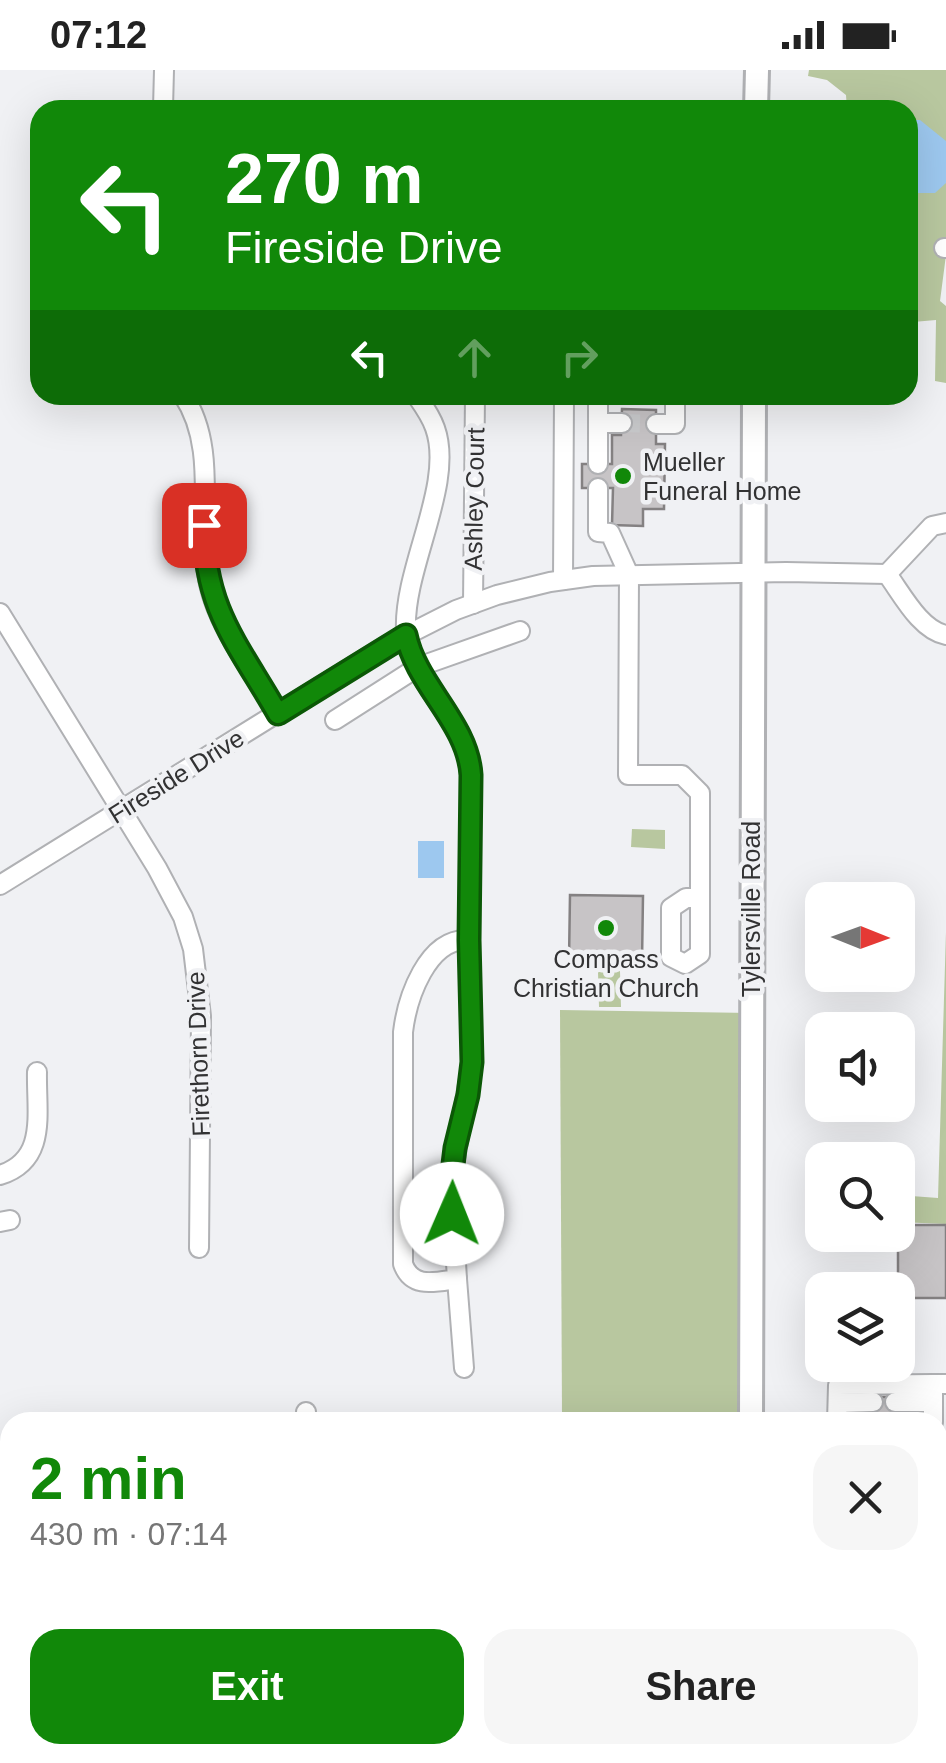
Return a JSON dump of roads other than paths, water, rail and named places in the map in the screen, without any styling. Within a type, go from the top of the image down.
[{"type":"main road","points":[[756,100],[757,70]]},
{"type":"main road","name":"Tylersville Road","points":[[751,1412],[754,405]]},
{"type":"street","points":[[163,100],[164,70]]},
{"type":"street","points":[[189,405],[202,447],[204,547],[211,591],[218,612],[278,714]]},
{"type":"street","name":"Ashley Court","points":[[406,635],[408,596],[439,459],[435,426],[422,405]]},
{"type":"street","name":"Ashley Court","points":[[473,604],[475,405]]},
{"type":"street","points":[[563,580],[564,405]]},
{"type":"street","points":[[598,405],[598,464]]},
{"type":"street","points":[[656,424],[675,424],[676,405]]},
{"type":"street","points":[[598,423],[622,423]]},
{"type":"street","points":[[598,488],[598,532],[610,532],[629,575],[628,775],[682,775],[700,793],[700,898]]},
{"type":"street","points":[[946,523],[932,526],[887,574],[925,623],[938,634],[946,635]]},
{"type":"street","name":"Fireside Drive","points":[[0,885],[406,635],[473,604],[563,580],[629,575],[887,574]]},
{"type":"street","name":"Firethorn Drive","points":[[0,614],[173,897],[196,966],[201,1016],[199,1248]]},
{"type":"street","points":[[335,720],[418,668],[520,630]]},
{"type":"street","points":[[406,635],[418,668],[470,764],[472,1062],[451,1181],[464,1368]]},
{"type":"street","points":[[457,1278],[416,1281],[403,1264],[402,1032],[409,1000],[430,960],[448,944],[463,938],[469,940]]},
{"type":"street","points":[[0,1175],[22,1166],[34,1148],[37,1072]]},
{"type":"street","points":[[838,1412],[838,1385],[937,1390]]},
{"type":"street","points":[[895,1402],[937,1390]]},
{"type":"street","points":[[841,1412],[873,1402]]},
{"type":"water","points":[[918,120],[946,141],[946,183],[935,193],[918,193]]},
{"type":"water","points":[[418,841],[444,841],[444,878],[418,878]]},
{"type":"tunnel","points":[[622,423],[656,424]]},
{"type":"place","name":"Mueller Funeral Home","points":[[623,476]]},
{"type":"place","name":"Compass Christian Church","points":[[606,928]]}]
